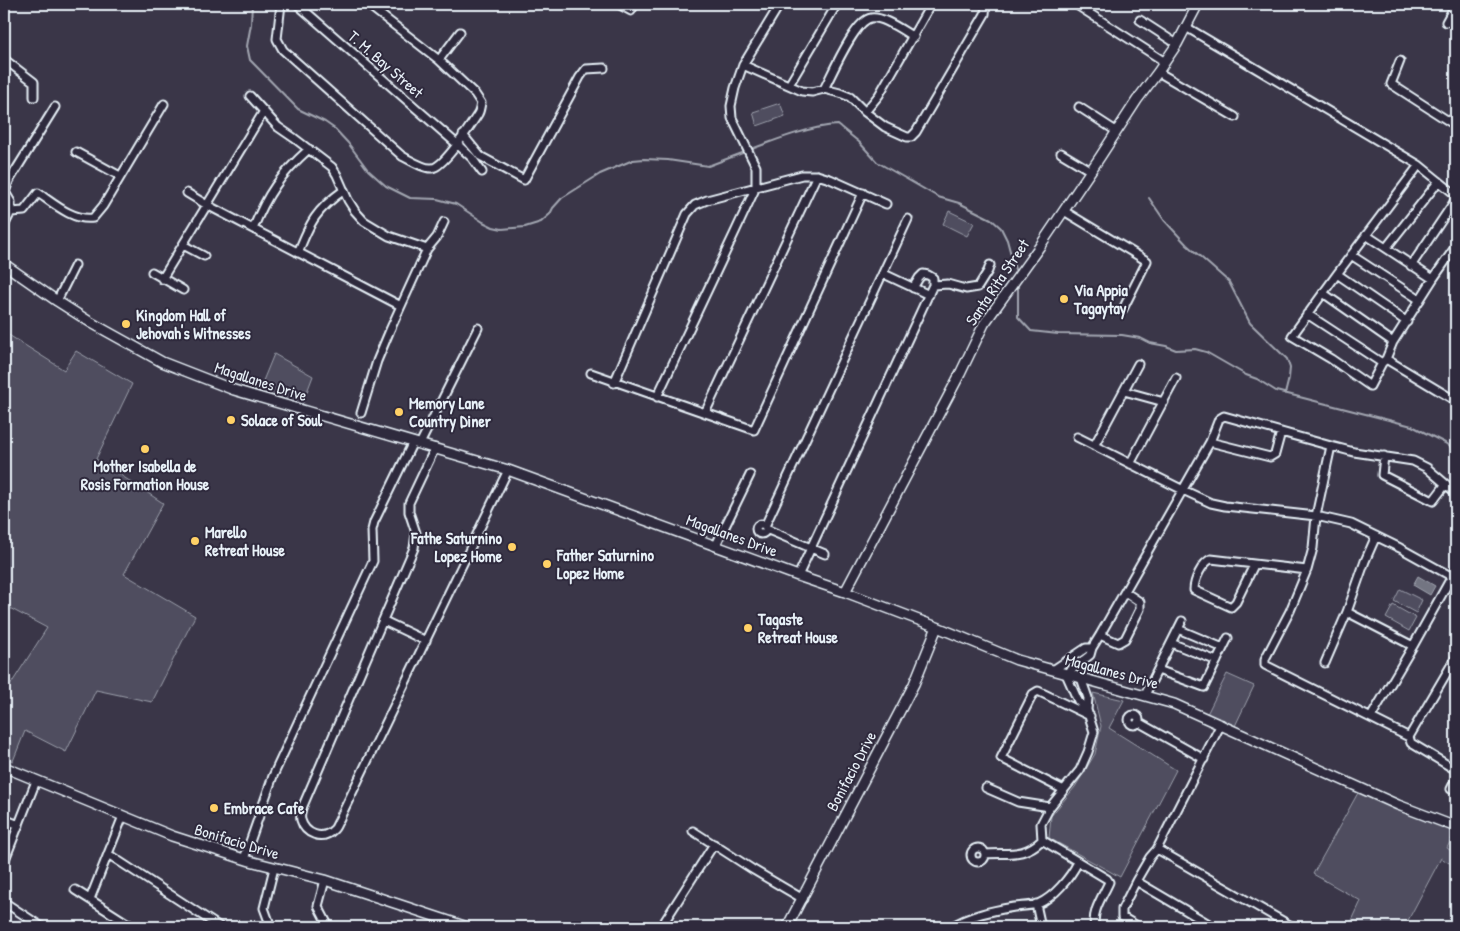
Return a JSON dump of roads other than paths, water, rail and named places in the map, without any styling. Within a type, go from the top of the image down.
[{"type":"street","points":[[281,4],[277,39],[283,50],[402,156],[432,168],[441,164],[457,144],[479,112],[481,103],[475,94],[439,60],[367,4]]},
{"type":"street","name":"T. M. Bay Street","points":[[297,4],[457,144],[472,158],[482,172]]},
{"type":"street","points":[[618,4],[631,11],[636,4]]},
{"type":"street","points":[[657,397],[756,187],[756,167],[732,118],[731,106],[743,65],[780,4]]},
{"type":"street","points":[[789,85],[837,4]]},
{"type":"street","points":[[865,112],[879,95],[932,4]]},
{"type":"street","points":[[743,65],[802,91],[812,92],[824,89],[850,97],[865,112],[885,127],[911,137],[916,132],[985,14],[985,4]]},
{"type":"street","points":[[1074,4],[1165,62]]},
{"type":"street","name":"Santa Rita Street","points":[[845,592],[960,374],[984,324],[1064,211],[1137,100],[1165,62],[1177,44],[1198,4]]},
{"type":"street","points":[[1446,22],[1456,4]]},
{"type":"street","points":[[824,89],[843,52],[863,21],[877,18],[914,37]]},
{"type":"street","points":[[1140,20],[1177,44]]},
{"type":"street","points":[[1186,27],[1419,165],[1456,197],[1411,266]]},
{"type":"street","points":[[439,60],[460,32]]},
{"type":"street","points":[[4,59],[34,82],[34,97]]},
{"type":"street","points":[[1400,61],[1391,84],[1450,122]]},
{"type":"street","points":[[463,135],[480,156],[524,180],[580,78],[586,70],[604,68]]},
{"type":"street","points":[[1158,72],[1235,117]]},
{"type":"street","points":[[250,96],[278,128],[332,167],[356,211],[364,221],[389,236],[427,249]]},
{"type":"street","points":[[11,212],[24,211],[38,193],[76,216],[86,219],[93,218],[103,206],[164,104]]},
{"type":"street","points":[[4,226],[11,212],[11,202],[5,192],[9,181],[55,107]]},
{"type":"street","points":[[1078,107],[1116,131]]},
{"type":"street","points":[[162,279],[264,111]]},
{"type":"street","points":[[253,229],[260,212],[280,178],[309,149]]},
{"type":"street","points":[[76,152],[120,176]]},
{"type":"street","points":[[1061,153],[1091,171]]},
{"type":"street","points":[[1419,165],[1292,336],[1370,386],[1393,342],[1456,246]]},
{"type":"street","points":[[614,383],[687,214],[695,205],[707,200],[802,175],[817,175],[830,179],[886,204]]},
{"type":"street","points":[[705,413],[817,175]]},
{"type":"street","points":[[1386,248],[1439,182]]},
{"type":"street","points":[[298,253],[309,226],[317,214],[332,198],[344,190]]},
{"type":"street","points":[[187,193],[401,306]]},
{"type":"street","points":[[590,374],[754,430],[863,193]]},
{"type":"street","points":[[1064,211],[1147,261],[1123,309]]},
{"type":"street","points":[[825,554],[765,527],[908,219]]},
{"type":"street","points":[[359,419],[377,360],[427,249],[437,238],[444,222]]},
{"type":"street","points":[[1366,235],[1433,279]]},
{"type":"street","points":[[183,245],[204,256]]},
{"type":"street","points":[[1351,255],[1420,300]]},
{"type":"street","name":"Magallanes Drive","points":[[4,264],[57,301],[162,362],[234,390],[359,419],[417,443],[508,470],[845,592],[937,626],[1017,660],[1174,704],[1398,805],[1456,827]]},
{"type":"street","points":[[57,301],[75,265]]},
{"type":"street","points":[[934,285],[948,284],[966,289],[978,287],[990,265]]},
{"type":"street","points":[[152,272],[183,290]]},
{"type":"street","points":[[884,274],[929,295]]},
{"type":"street","points":[[798,576],[934,285],[933,278],[923,274],[913,288]]},
{"type":"street","points":[[1337,274],[1407,322]]},
{"type":"street","points":[[1323,293],[1393,342]]},
{"type":"street","points":[[1307,314],[1384,361],[1456,401]]},
{"type":"street","points":[[244,859],[273,776],[373,561],[372,530],[374,522],[478,328]]},
{"type":"street","points":[[1094,446],[1138,364]]},
{"type":"street","points":[[1130,464],[1176,378]]},
{"type":"street","points":[[1124,391],[1164,402]]},
{"type":"street","points":[[1089,713],[1078,702],[1066,674],[1090,655],[1092,648],[1210,442],[1219,419],[1224,416],[1331,446],[1413,461],[1427,468],[1456,494]]},
{"type":"street","points":[[1210,442],[1270,457],[1275,454],[1281,432]]},
{"type":"street","points":[[1077,438],[1211,503],[1316,516],[1351,524],[1454,578]]},
{"type":"street","points":[[1331,446],[1316,516],[1313,548],[1307,570],[1290,611],[1265,660],[1265,665],[1409,737],[1411,743],[1456,770]]},
{"type":"street","points":[[435,448],[409,503],[409,512],[416,533],[414,548],[302,808],[300,819],[304,827],[311,834],[322,836],[332,831],[340,820],[508,470]]},
{"type":"street","points":[[1384,456],[1382,475],[1433,501],[1446,484]]},
{"type":"street","points":[[716,545],[750,475]]},
{"type":"street","points":[[1325,662],[1347,612],[1376,536]]},
{"type":"street","points":[[1254,564],[1236,602],[1231,607],[1194,590],[1194,584],[1207,561],[1211,559],[1307,570]]},
{"type":"street","points":[[1371,717],[1454,578],[1456,569]]},
{"type":"street","points":[[1100,635],[1118,643],[1125,640],[1140,609],[1140,602],[1125,592]]},
{"type":"street","points":[[1347,612],[1413,646]]},
{"type":"street","points":[[384,621],[426,641]]},
{"type":"street","points":[[1146,695],[1182,621]]},
{"type":"street","name":"Bonifacio Drive","points":[[787,927],[914,684],[937,626]]},
{"type":"street","points":[[1178,629],[1223,648]]},
{"type":"street","points":[[1158,670],[1204,687],[1228,638]]},
{"type":"street","points":[[1171,643],[1217,661]]},
{"type":"street","points":[[1053,670],[1086,648],[1092,648]]},
{"type":"street","points":[[1409,737],[1456,657]]},
{"type":"street","points":[[985,854],[1025,852],[1034,848],[1042,840],[1041,824],[1050,807],[1080,770],[1094,732],[1089,713],[1088,698],[1081,678]]},
{"type":"street","points":[[1064,790],[1001,758],[1033,694],[1038,691],[1089,713]]},
{"type":"street","points":[[1138,722],[1204,759]]},
{"type":"street","points":[[1139,927],[1122,917],[1122,909],[1150,857],[1157,849],[1221,724]]},
{"type":"street","name":"Bonifacio Drive","points":[[4,767],[172,836],[274,868],[325,880],[467,927]]},
{"type":"street","points":[[1451,789],[1456,779]]},
{"type":"street","points":[[4,862],[36,781]]},
{"type":"street","points":[[986,788],[1018,802],[1050,807]]},
{"type":"street","points":[[90,899],[123,816]]},
{"type":"street","points":[[4,819],[19,825]]},
{"type":"street","points":[[693,831],[802,899]]},
{"type":"street","points":[[1042,840],[1107,878],[1109,882],[1093,921],[1095,927]]},
{"type":"street","points":[[661,927],[714,844]]},
{"type":"street","points":[[1157,849],[1293,927]]},
{"type":"street","points":[[108,854],[220,927]]},
{"type":"street","points":[[951,927],[984,912],[1036,904],[1048,899],[1074,871],[1078,862]]},
{"type":"street","points":[[271,927],[264,908],[274,868]]},
{"type":"street","points":[[325,880],[318,906],[329,927]]},
{"type":"street","points":[[1136,881],[1214,927]]},
{"type":"street","points":[[75,890],[133,927]]},
{"type":"street","points":[[4,902],[42,927]]},
{"type":"street","points":[[1036,904],[1040,927]]},
{"type":"water","points":[[1418,576],[1435,586],[1430,595],[1413,585]]},
{"type":"waterway","points":[[252,4],[247,46],[250,60],[298,109],[335,129],[368,170],[386,186],[410,198],[437,199],[456,204],[493,227],[502,229],[525,227],[541,222],[550,214],[562,198],[600,174],[633,160],[668,160],[708,166],[745,152]]},
{"type":"waterway","points":[[749,150],[805,131],[838,125],[859,142],[877,162],[938,197],[959,203],[991,219],[1001,228],[1007,240],[1016,273]]},
{"type":"waterway","points":[[1149,198],[1164,220],[1187,245],[1229,282],[1250,323],[1287,359],[1290,368],[1285,394]]},
{"type":"waterway","points":[[1018,284],[1018,317],[1031,331],[1058,334],[1122,335],[1140,338],[1150,343],[1176,350],[1195,349],[1206,352],[1276,391],[1412,426],[1445,443],[1456,451]]},
{"type":"place","name":"Via Appia Tagaytay","points":[[1064,299]]},
{"type":"place","name":"Kingdom Hall of Jehovah's Witnesses","points":[[126,324]]},
{"type":"place","name":"Memory Lane Country Diner","points":[[399,412]]},
{"type":"place","name":"Solace of Soul","points":[[231,420]]},
{"type":"place","name":"Mother Isabella de Rosis Formation House","points":[[145,449]]},
{"type":"place","name":"Marello Retreat House","points":[[195,541]]},
{"type":"place","name":"Fathe Saturnino Lopez Home","points":[[512,547]]},
{"type":"place","name":"Father Saturnino Lopez Home","points":[[547,564]]},
{"type":"place","name":"Tagaste Retreat House","points":[[748,628]]},
{"type":"place","name":"Embrace Cafe","points":[[214,808]]}]
